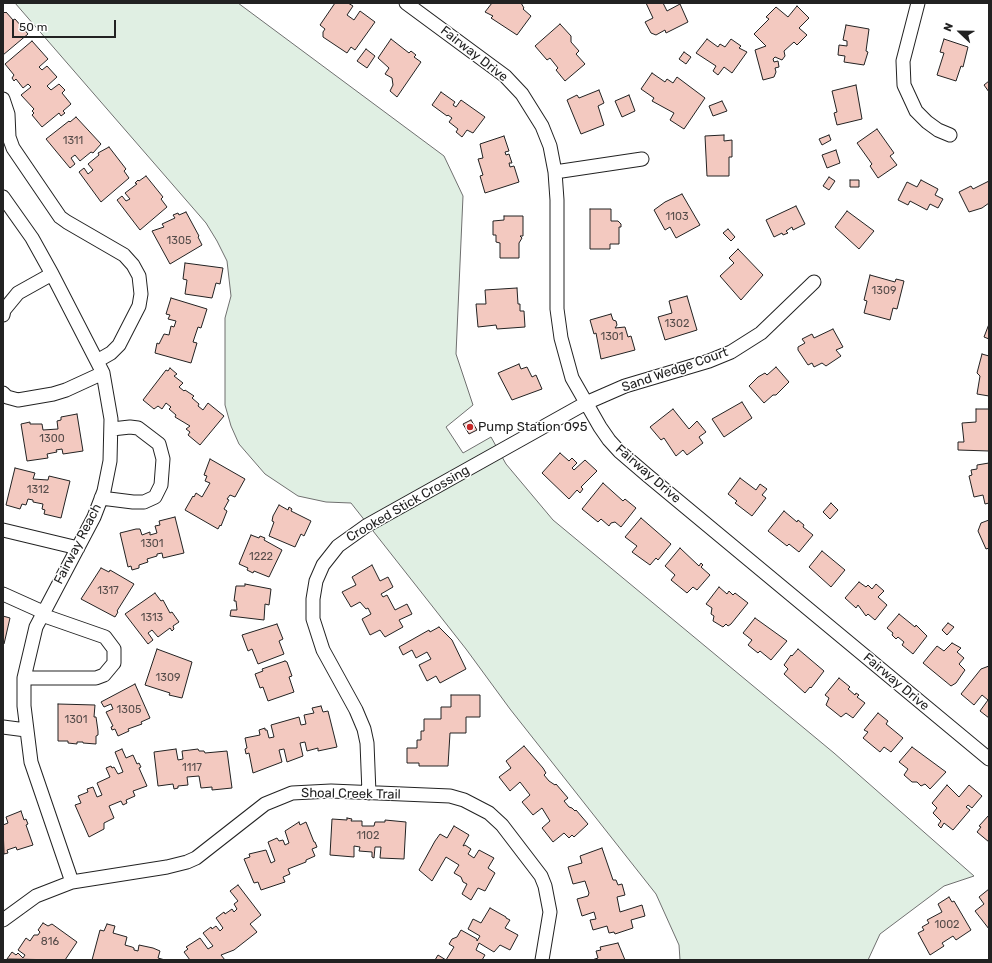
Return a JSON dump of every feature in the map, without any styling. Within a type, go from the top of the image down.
[{"type":"street","name":"Fairway Drive","points":[[406,3],[496,69],[522,94],[542,126],[550,146],[555,172],[557,200],[557,309],[566,359],[572,378],[600,427],[619,451],[989,759]]},
{"type":"street","points":[[918,3],[905,51],[903,69],[904,85],[916,110],[927,122],[950,135]]},
{"type":"street","points":[[3,99],[8,114],[9,137],[13,148],[60,217],[124,255],[134,265],[139,276],[141,294],[139,306],[119,345],[100,367],[66,390],[53,394],[18,400],[7,397],[3,393]]},
{"type":"street","points":[[555,172],[642,159]]},
{"type":"street","name":"Fairway Reach","points":[[3,197],[32,238],[100,367],[112,429],[110,461],[101,498],[94,517],[43,613],[32,640],[24,678],[26,730],[31,762],[72,882]]},
{"type":"street","points":[[3,315],[4,310],[18,293],[52,274]]},
{"type":"street","name":"Sand Wedge Court","points":[[586,403],[625,386],[709,361],[731,352],[760,333],[814,282]]},
{"type":"street","name":"Crooked Stick Crossing","points":[[369,793],[367,744],[364,729],[356,710],[328,661],[316,634],[313,619],[314,593],[316,582],[323,565],[338,546],[366,526],[586,403]]},
{"type":"street","points":[[101,498],[144,502],[155,496],[160,485],[163,459],[159,444],[138,428],[130,427],[112,429]]},
{"type":"street","points":[[3,530],[78,548]]},
{"type":"street","points":[[3,594],[43,613],[105,637],[114,648],[114,663],[104,675],[96,678],[24,678]]},
{"type":"street","points":[[3,727],[26,730]]},
{"type":"street","name":"Shoal Creek Trail","points":[[3,920],[36,896],[72,882],[167,867],[187,862],[196,858],[265,804],[292,793],[307,791],[450,796],[464,800],[489,813],[502,824],[530,860],[545,886],[550,912],[542,960]]},
{"type":"green space","points":[[15,3],[238,3],[444,156],[463,196],[456,354],[473,405],[446,427],[463,453],[491,437],[506,464],[553,520],[834,753],[974,876],[944,886],[880,934],[868,960],[680,960],[679,945],[656,894],[510,709],[466,649],[351,503],[326,502],[298,496],[265,474],[239,444],[231,426],[225,405],[225,318],[231,296],[227,261],[217,241],[206,223]]},
{"type":"building","points":[[335,3],[348,3],[353,6],[347,15],[354,20],[360,11],[375,22],[355,50],[351,47],[347,53],[323,37],[323,32],[325,29],[320,25]]},
{"type":"building","points":[[492,3],[521,3],[524,8],[523,9],[531,16],[517,35],[491,18],[493,16],[485,12]]},
{"type":"building","points":[[646,3],[663,3],[667,11],[680,4],[688,22],[666,33],[665,30],[656,35],[651,33],[645,22],[653,18]]},
{"type":"building","points":[[797,6],[809,18],[799,28],[807,35],[797,45],[794,42],[784,51],[785,56],[782,60],[775,57],[773,59],[774,62],[778,61],[779,67],[775,68],[776,72],[774,77],[763,80],[755,50],[766,46],[754,34],[769,19],[766,17],[776,7],[788,17]]},
{"type":"building","points":[[3,11],[5,13],[6,12],[13,20],[15,19],[28,34],[3,55]]},
{"type":"building","points":[[560,24],[571,36],[571,42],[579,51],[576,54],[585,64],[565,81],[556,70],[558,68],[550,58],[547,60],[535,46]]},
{"type":"building","points":[[846,25],[869,29],[866,51],[868,52],[864,65],[844,62],[845,56],[838,55],[839,45],[847,46],[847,41],[843,40]]},
{"type":"building","points":[[391,39],[409,53],[411,51],[416,55],[414,57],[421,62],[397,97],[390,91],[393,85],[392,78],[385,74],[389,68],[378,58]]},
{"type":"building","points":[[707,39],[718,47],[720,44],[725,47],[731,39],[741,46],[739,48],[747,52],[732,73],[724,67],[718,75],[713,71],[716,66],[696,53]]},
{"type":"building","points":[[944,39],[968,47],[963,67],[961,66],[956,81],[937,75],[944,53],[940,52]]},
{"type":"building","points":[[32,41],[48,59],[39,67],[42,70],[47,66],[57,77],[47,86],[51,90],[59,84],[65,90],[62,93],[71,104],[63,111],[65,113],[61,116],[59,113],[42,127],[32,115],[34,113],[32,111],[34,109],[21,95],[31,87],[28,84],[23,88],[16,79],[14,81],[12,78],[14,75],[5,64]]},
{"type":"building","points":[[366,49],[375,56],[367,68],[357,61]]},
{"type":"building","points":[[684,52],[691,57],[686,64],[679,59]]},
{"type":"building","points":[[652,73],[665,82],[667,79],[673,83],[677,77],[705,98],[684,129],[670,120],[674,113],[652,101],[654,98],[641,89]]},
{"type":"building","points":[[989,81],[989,92],[984,85]]},
{"type":"building","points":[[856,85],[862,119],[837,125],[834,113],[837,112],[832,91]]},
{"type":"building","points":[[599,90],[604,103],[598,106],[604,125],[581,134],[567,100],[577,95],[579,98]]},
{"type":"building","points":[[441,92],[455,102],[453,105],[456,107],[461,100],[485,117],[473,133],[467,130],[462,137],[456,132],[458,129],[449,122],[452,118],[432,105]]},
{"type":"building","points":[[629,95],[635,111],[622,117],[615,101]]},
{"type":"building","points":[[722,101],[727,111],[713,116],[709,106]]},
{"type":"building","points":[[76,117],[101,144],[93,153],[91,152],[80,161],[75,155],[71,158],[75,164],[70,168],[46,139]]},
{"type":"building","points":[[877,129],[894,153],[890,156],[897,165],[878,178],[870,166],[872,164],[857,143]]},
{"type":"building","points":[[724,135],[724,141],[732,140],[732,157],[729,157],[729,176],[707,176],[705,136]]},
{"type":"building","points":[[829,135],[831,140],[822,145],[819,139]]},
{"type":"building","points":[[504,136],[509,151],[505,152],[506,155],[509,154],[512,163],[509,163],[510,167],[514,166],[519,182],[485,193],[480,176],[483,175],[478,159],[483,158],[480,144]]},
{"type":"building","points":[[109,147],[126,169],[124,171],[129,178],[101,202],[79,172],[84,168],[88,174],[93,170],[88,164],[99,155],[98,153]]},
{"type":"building","points":[[836,150],[840,163],[827,168],[822,155]]},
{"type":"building","points":[[146,176],[163,197],[161,199],[167,207],[140,230],[117,200],[122,196],[126,201],[130,199],[125,193],[137,184],[135,183],[138,180],[139,181]]},
{"type":"building","points":[[829,177],[835,181],[829,190],[823,186]]},
{"type":"building","points":[[850,180],[859,180],[859,187],[850,187]]},
{"type":"building","points":[[921,180],[938,189],[935,195],[943,199],[938,208],[930,204],[927,210],[910,201],[908,205],[898,200],[907,182],[917,187]]},
{"type":"building","points":[[989,181],[989,203],[982,208],[969,212],[959,192],[971,186],[973,189]]},
{"type":"building","points":[[682,194],[700,225],[676,238],[670,227],[665,230],[654,210],[665,202]]},
{"type":"building","points":[[796,206],[805,224],[793,230],[792,227],[786,231],[788,233],[783,235],[782,233],[774,237],[766,220]]},
{"type":"building","points":[[590,209],[611,209],[611,221],[618,221],[621,224],[621,227],[619,227],[619,244],[610,244],[610,249],[590,249]]},
{"type":"building","points":[[847,211],[874,231],[859,249],[835,227]]},
{"type":"building","points":[[186,212],[199,236],[198,237],[202,245],[170,264],[152,231],[164,227],[162,224],[175,218],[173,215],[178,213],[179,215]]},
{"type":"building","points":[[504,216],[523,216],[523,236],[520,236],[522,238],[519,243],[519,258],[500,258],[500,243],[496,242],[496,235],[493,235],[493,221],[504,220]]},
{"type":"building","points":[[728,229],[735,237],[731,241],[723,233]]},
{"type":"building","points":[[738,249],[763,275],[741,300],[720,276],[734,263],[729,258]]},
{"type":"building","points":[[185,263],[223,268],[220,284],[216,283],[212,298],[185,294],[187,280],[183,279]]},
{"type":"building","points":[[870,275],[895,282],[896,279],[904,281],[897,309],[893,308],[890,320],[864,313],[867,301],[864,300]]},
{"type":"building","points":[[517,288],[520,311],[524,311],[525,327],[497,329],[496,325],[478,327],[476,304],[486,304],[485,290]]},
{"type":"building","points":[[687,296],[697,330],[665,340],[658,317],[672,313],[669,301]]},
{"type":"building","points":[[171,298],[207,309],[201,328],[198,327],[193,342],[197,343],[191,363],[155,353],[157,343],[159,344],[164,334],[169,335],[171,326],[174,327],[176,321],[168,319],[170,315],[166,314]]},
{"type":"building","points":[[611,314],[613,320],[616,321],[617,325],[615,328],[625,327],[628,337],[631,336],[635,350],[601,359],[596,333],[594,334],[590,320]]},
{"type":"building","points":[[989,324],[989,339],[984,337]]},
{"type":"building","points":[[833,329],[843,347],[836,350],[841,356],[826,366],[822,363],[814,367],[812,363],[808,365],[798,350],[798,347],[805,343],[802,339],[812,334],[814,338]]},
{"type":"building","points":[[982,354],[989,356],[989,396],[977,394],[980,376],[977,373]]},
{"type":"building","points":[[519,364],[521,369],[527,367],[532,377],[536,375],[542,389],[512,400],[498,373]]},
{"type":"building","points":[[776,367],[789,382],[776,395],[773,395],[764,403],[749,386],[758,377],[765,373],[767,375]]},
{"type":"building","points":[[170,368],[177,374],[174,376],[183,383],[179,387],[194,396],[192,398],[199,404],[198,406],[203,410],[208,403],[224,416],[200,445],[188,435],[190,432],[186,429],[190,426],[175,417],[176,415],[169,409],[171,407],[166,403],[162,409],[158,406],[154,409],[143,400],[166,370],[168,371]]},
{"type":"building","points":[[742,402],[752,418],[724,437],[712,419]]},
{"type":"building","points":[[673,409],[689,429],[697,421],[706,432],[699,437],[703,443],[687,455],[683,450],[676,456],[664,438],[661,440],[650,427]]},
{"type":"building","points":[[976,409],[989,409],[989,451],[958,450],[958,442],[964,442],[962,423],[976,422]]},
{"type":"building","points":[[77,414],[83,451],[63,454],[62,449],[56,450],[57,452],[47,454],[48,458],[27,461],[21,424],[30,422],[30,424],[42,424],[43,430],[58,429],[57,421],[61,420],[61,417]]},
{"type":"building","name":"Pump Station 095","points":[[471,420],[477,430],[469,434],[463,424]]},
{"type":"building","points":[[560,453],[569,461],[572,458],[577,463],[572,468],[574,470],[585,460],[597,471],[581,487],[583,489],[580,493],[577,490],[569,499],[542,473]]},
{"type":"building","points":[[210,459],[245,479],[235,497],[230,495],[227,499],[229,500],[224,509],[227,511],[221,526],[220,525],[218,529],[185,510],[196,493],[202,497],[210,483],[205,481],[207,476],[204,475]]},
{"type":"building","points":[[989,463],[989,503],[985,504],[983,495],[974,497],[969,476],[972,475],[971,470],[977,469],[977,465]]},
{"type":"building","points":[[15,468],[35,473],[33,479],[48,480],[49,476],[70,481],[61,518],[44,514],[45,510],[42,509],[43,504],[33,502],[33,500],[28,499],[26,505],[22,504],[20,509],[6,505]]},
{"type":"building","points":[[740,478],[756,490],[760,484],[767,489],[762,495],[766,498],[752,516],[735,503],[737,501],[728,494]]},
{"type":"building","points":[[603,483],[623,501],[625,499],[636,508],[621,527],[615,522],[611,523],[609,526],[601,519],[598,522],[582,509]]},
{"type":"building","points":[[831,503],[838,510],[830,519],[823,512]]},
{"type":"building","points":[[279,505],[288,510],[289,507],[292,509],[291,511],[311,521],[304,536],[301,534],[295,547],[269,536],[274,522],[272,521],[273,516]]},
{"type":"building","points":[[784,511],[797,522],[798,520],[804,525],[803,527],[813,535],[799,552],[789,544],[787,546],[768,531]]},
{"type":"building","points":[[175,517],[184,553],[163,558],[162,553],[157,554],[157,556],[147,559],[148,562],[139,565],[139,568],[132,570],[131,566],[128,567],[120,533],[140,529],[142,535],[150,532],[150,535],[157,533],[155,526],[160,525],[159,521]]},
{"type":"building","points":[[641,518],[671,544],[658,560],[656,558],[650,565],[632,552],[637,546],[625,537]]},
{"type":"building","points":[[989,520],[989,548],[986,549],[978,531],[981,523]]},
{"type":"building","points":[[251,535],[259,538],[260,536],[265,538],[264,540],[282,550],[269,577],[254,571],[253,573],[247,570],[248,568],[239,564]]},
{"type":"building","points":[[680,548],[699,566],[701,563],[703,565],[701,567],[710,575],[697,590],[693,587],[687,593],[671,580],[675,575],[665,566]]},
{"type":"building","points":[[822,551],[845,570],[831,587],[809,567]]},
{"type":"building","points":[[372,565],[380,581],[388,577],[393,587],[381,594],[383,597],[387,595],[395,610],[407,604],[412,614],[399,620],[403,627],[385,637],[380,630],[370,635],[362,619],[371,614],[368,608],[366,609],[360,602],[351,607],[342,592],[356,585],[352,577]]},
{"type":"building","points":[[101,568],[109,572],[110,570],[134,584],[117,611],[118,612],[115,617],[81,599]]},
{"type":"building","points":[[859,582],[866,587],[868,585],[872,589],[876,584],[884,591],[878,597],[887,605],[875,620],[868,614],[866,616],[858,605],[856,608],[845,598]]},
{"type":"building","points":[[245,584],[271,589],[269,605],[265,604],[264,620],[230,616],[231,610],[237,610],[236,601],[234,601],[236,586],[245,586]]},
{"type":"building","points":[[719,587],[727,594],[729,591],[733,595],[735,593],[748,603],[731,624],[728,626],[726,624],[723,627],[713,621],[714,616],[711,614],[712,608],[706,604]]},
{"type":"building","points":[[155,593],[161,601],[163,600],[170,613],[172,612],[179,622],[173,626],[174,629],[172,631],[170,628],[158,637],[152,630],[148,633],[153,640],[148,644],[125,614]]},
{"type":"building","points":[[899,614],[915,627],[916,625],[927,636],[913,654],[902,645],[904,642],[898,637],[896,639],[892,635],[893,633],[887,628]]},
{"type":"building","points":[[3,616],[10,618],[4,644],[3,643]]},
{"type":"building","points":[[755,618],[787,641],[771,660],[760,651],[758,653],[748,645],[752,640],[743,633]]},
{"type":"building","points":[[948,623],[954,627],[947,635],[942,630]]},
{"type":"building","points":[[277,624],[283,639],[279,641],[284,654],[258,664],[252,649],[248,651],[242,635]]},
{"type":"building","points":[[439,627],[452,640],[466,669],[440,683],[436,676],[427,681],[419,665],[431,659],[427,652],[416,658],[412,650],[403,655],[399,647],[429,630],[430,632]]},
{"type":"building","points":[[952,643],[961,648],[957,652],[964,658],[959,664],[965,670],[956,683],[951,686],[923,663],[937,646],[944,651]]},
{"type":"building","points":[[157,649],[192,662],[182,698],[169,695],[170,693],[145,685]]},
{"type":"building","points":[[798,649],[824,671],[811,688],[810,687],[805,693],[784,674],[788,669],[784,665],[791,655],[792,656]]},
{"type":"building","points":[[285,661],[287,662],[292,676],[289,677],[294,692],[268,701],[263,687],[260,688],[255,674],[263,671],[262,669]]},
{"type":"building","points":[[989,666],[989,718],[980,711],[988,700],[982,695],[974,705],[961,694],[981,669]]},
{"type":"building","points":[[839,678],[850,687],[848,689],[855,695],[856,693],[859,695],[857,697],[865,703],[853,718],[846,713],[841,717],[826,705],[829,698],[825,695]]},
{"type":"building","points":[[135,684],[150,718],[141,722],[142,724],[128,729],[129,731],[118,736],[115,729],[112,730],[111,727],[113,726],[106,712],[113,709],[111,704],[104,707],[101,702]]},
{"type":"building","points":[[451,695],[480,695],[480,717],[466,717],[466,733],[450,733],[448,766],[419,766],[419,763],[407,763],[407,748],[417,748],[417,740],[421,740],[421,731],[424,731],[424,719],[441,719],[441,707],[451,707]]},
{"type":"building","points":[[58,704],[95,705],[94,717],[96,717],[98,731],[98,735],[96,736],[96,744],[77,742],[77,744],[68,743],[68,741],[58,741]]},
{"type":"building","points":[[321,706],[323,712],[328,711],[337,747],[318,751],[318,748],[307,751],[305,742],[300,743],[303,756],[287,762],[284,749],[279,750],[282,762],[253,773],[249,753],[246,754],[245,749],[247,748],[245,738],[260,735],[259,730],[265,728],[269,738],[274,737],[271,725],[299,717],[301,725],[306,724],[304,715],[314,713],[312,708]]},
{"type":"building","points":[[878,713],[888,721],[886,724],[903,738],[891,752],[884,747],[880,752],[863,738],[868,732],[864,730]]},
{"type":"building","points":[[524,746],[543,768],[546,773],[544,775],[549,781],[555,785],[556,784],[568,798],[564,801],[569,807],[575,811],[576,810],[588,824],[574,837],[572,835],[569,838],[564,833],[553,842],[542,828],[550,821],[542,808],[533,815],[522,802],[530,795],[520,782],[510,791],[499,777],[511,768],[506,761]]},
{"type":"building","points":[[912,747],[946,772],[930,789],[925,784],[921,786],[917,782],[912,782],[904,775],[908,769],[899,762]]},
{"type":"building","points":[[122,749],[126,758],[133,755],[137,764],[139,763],[141,767],[139,768],[147,786],[133,791],[135,796],[126,800],[127,803],[123,805],[121,801],[109,806],[114,818],[104,823],[104,829],[89,837],[75,805],[81,803],[78,796],[88,792],[87,789],[93,787],[97,797],[102,795],[97,783],[110,777],[106,768],[111,766],[112,768],[114,767],[118,774],[123,772],[115,752]]},
{"type":"building","points":[[176,749],[178,760],[183,759],[182,751],[198,749],[199,751],[204,751],[205,753],[227,751],[232,788],[212,790],[212,787],[201,788],[199,776],[187,777],[188,785],[178,786],[178,788],[174,789],[173,784],[158,786],[154,752]]},
{"type":"building","points":[[947,785],[959,797],[969,785],[982,796],[972,808],[968,805],[966,807],[970,810],[953,830],[944,823],[941,828],[938,825],[941,821],[933,813],[937,808],[932,803]]},
{"type":"building","points":[[21,811],[24,820],[26,819],[28,824],[26,825],[33,845],[17,850],[16,847],[7,850],[8,853],[4,854],[3,825],[8,823],[6,817]]},
{"type":"building","points":[[989,815],[989,842],[977,832],[981,827],[979,826]]},
{"type":"building","points":[[347,818],[352,819],[351,821],[362,821],[362,826],[374,826],[375,822],[385,822],[385,820],[406,822],[404,859],[380,858],[381,847],[375,847],[374,858],[372,857],[372,852],[359,851],[360,847],[354,846],[354,857],[330,855],[332,819],[347,820]]},
{"type":"building","points":[[299,822],[300,825],[306,822],[317,847],[312,849],[315,856],[306,860],[306,862],[288,869],[290,874],[283,877],[285,882],[261,890],[258,882],[254,883],[244,859],[250,857],[249,854],[266,850],[271,863],[275,861],[268,842],[277,838],[279,841],[283,840],[285,845],[289,843],[285,831]]},
{"type":"building","points":[[454,826],[469,835],[463,846],[465,845],[471,849],[468,854],[474,858],[479,850],[494,858],[488,868],[495,873],[485,891],[478,888],[471,900],[462,894],[467,884],[463,882],[461,877],[454,873],[459,865],[446,857],[432,881],[419,870],[440,834],[447,838]]},
{"type":"building","points":[[602,848],[613,880],[616,880],[618,885],[622,884],[625,895],[617,897],[620,912],[642,905],[645,916],[631,920],[633,928],[615,934],[614,932],[609,933],[607,926],[593,930],[590,920],[596,919],[594,912],[582,916],[577,899],[588,896],[589,893],[585,881],[573,884],[568,867],[582,863],[580,856]]},
{"type":"building","points":[[238,885],[261,915],[250,924],[257,932],[234,950],[221,955],[225,960],[190,960],[184,952],[188,949],[186,947],[200,938],[208,949],[213,946],[203,933],[211,927],[212,929],[216,926],[220,931],[223,928],[216,918],[224,912],[225,914],[232,909],[234,912],[237,909],[234,904],[238,901],[230,891]]},
{"type":"building","points":[[989,889],[989,929],[975,911],[984,904],[979,897]]},
{"type":"building","points":[[949,897],[952,902],[954,901],[971,930],[956,940],[953,936],[942,943],[944,946],[930,955],[918,933],[924,930],[922,927],[929,923],[927,920],[942,912],[938,904]]},
{"type":"building","points":[[490,908],[510,920],[505,928],[518,935],[510,950],[500,945],[494,952],[479,943],[476,950],[485,955],[482,960],[446,960],[454,947],[449,944],[452,939],[457,937],[461,930],[477,939],[477,941],[480,936],[468,929],[473,919],[481,923]]},
{"type":"building","points":[[43,923],[48,926],[52,924],[77,942],[65,960],[7,959],[12,952],[16,955],[18,953],[23,958],[25,955],[18,950],[26,938],[30,941],[34,935],[38,935],[40,932],[38,930]]},
{"type":"building","points":[[107,924],[115,926],[113,933],[127,937],[125,945],[138,951],[139,945],[153,948],[160,951],[158,958],[165,960],[92,960],[100,930],[104,931]]},
{"type":"building","points":[[618,943],[625,960],[592,960],[598,958],[596,951],[601,950],[600,947]]},
{"type":"building","points":[[438,955],[446,960],[435,960]]},
{"type":"place","name":"Pump Station 095","points":[[470,427]]}]
